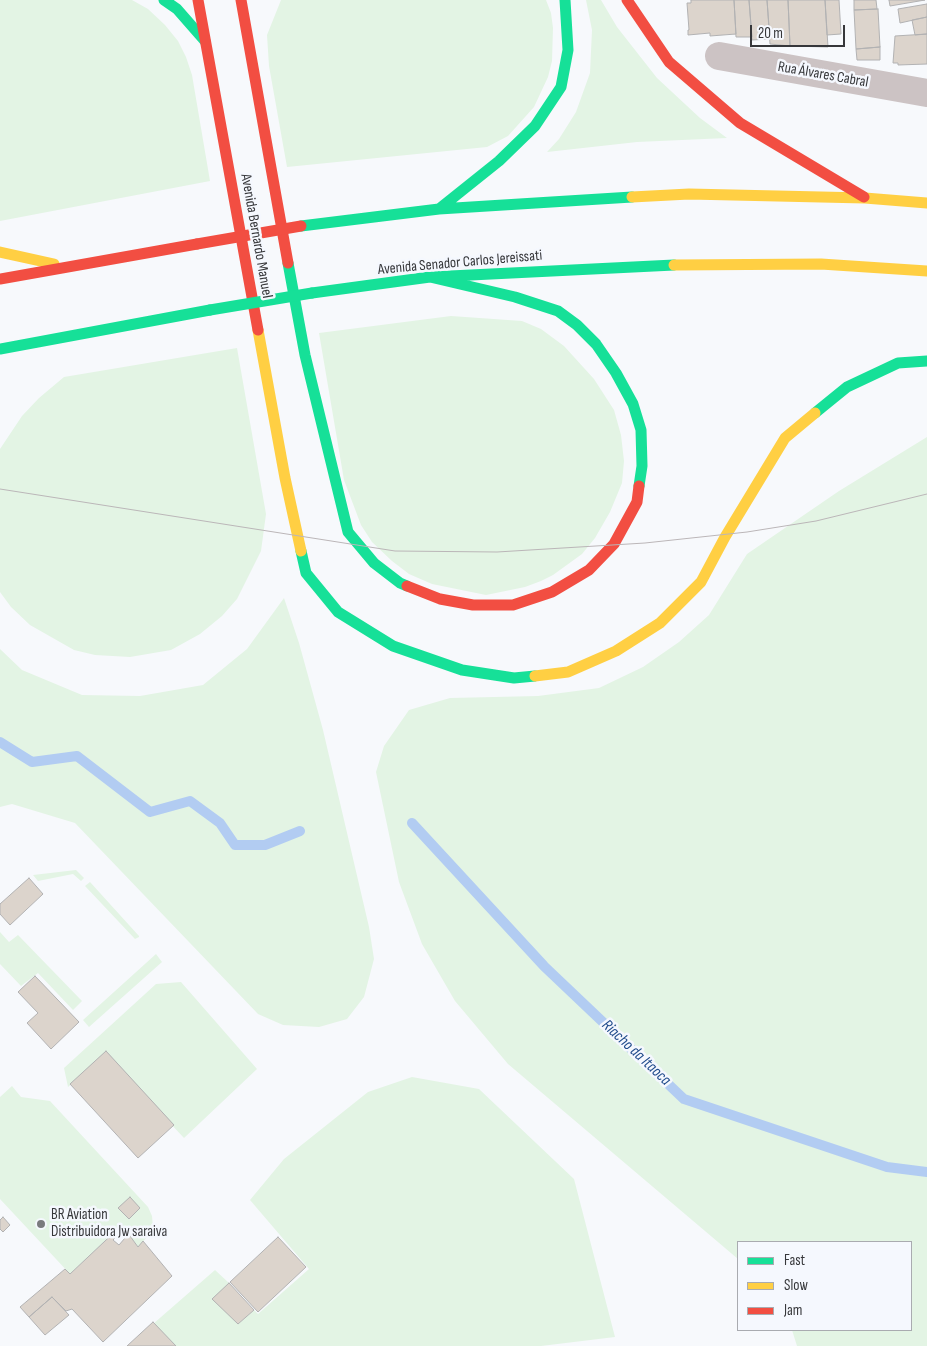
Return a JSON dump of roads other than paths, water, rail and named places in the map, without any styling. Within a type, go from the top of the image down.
[{"type":"main road","points":[[164,0],[177,9],[205,41]]},
{"type":"main road","name":"Avenida Bernardo Manuel","points":[[198,0],[284,478],[306,574],[338,612],[393,646],[462,670],[514,678],[568,672],[616,651],[660,623],[701,582],[725,537],[786,438],[848,387],[898,363],[927,360]]},
{"type":"main road","name":"Avenida Bernardo Manuel","points":[[241,0],[305,355],[348,532],[374,563],[400,583],[440,599],[473,606],[513,605],[552,592],[589,570],[614,544],[637,502],[642,466],[640,430],[633,404],[616,373],[596,344],[577,325],[558,311],[515,297],[430,278]]},
{"type":"main road","points":[[439,209],[499,161],[535,126],[561,87],[568,50],[565,0]]},
{"type":"main road","points":[[627,0],[669,62],[740,123],[865,198]]},
{"type":"main road","points":[[247,31],[254,15]]},
{"type":"main road","points":[[0,279],[301,226],[439,209],[688,194],[865,198],[927,203]]},
{"type":"main road","points":[[0,252],[68,266]]},
{"type":"main road","name":"Avenida Senador Carlos Jereissati","points":[[0,350],[210,310],[312,293],[430,278],[692,264],[821,264],[927,271]]},
{"type":"street","name":"Rua Álvares Cabral","points":[[719,56],[927,93]]},
{"type":"waterway","name":"Riacho da Itaoca","points":[[0,742],[32,762],[77,756],[150,812],[190,801],[220,823],[235,845],[265,845],[300,831]]},
{"type":"waterway","name":"Riacho da Itaoca","points":[[412,823],[544,966],[684,1099],[887,1167],[927,1172]]},
{"type":"tram line","points":[[0,489],[395,551],[497,552],[645,543],[747,532],[816,521],[927,494]]},
{"type":"place","name":"BR Aviation Distribuidora Jw saraiva","points":[[41,1224]]}]
